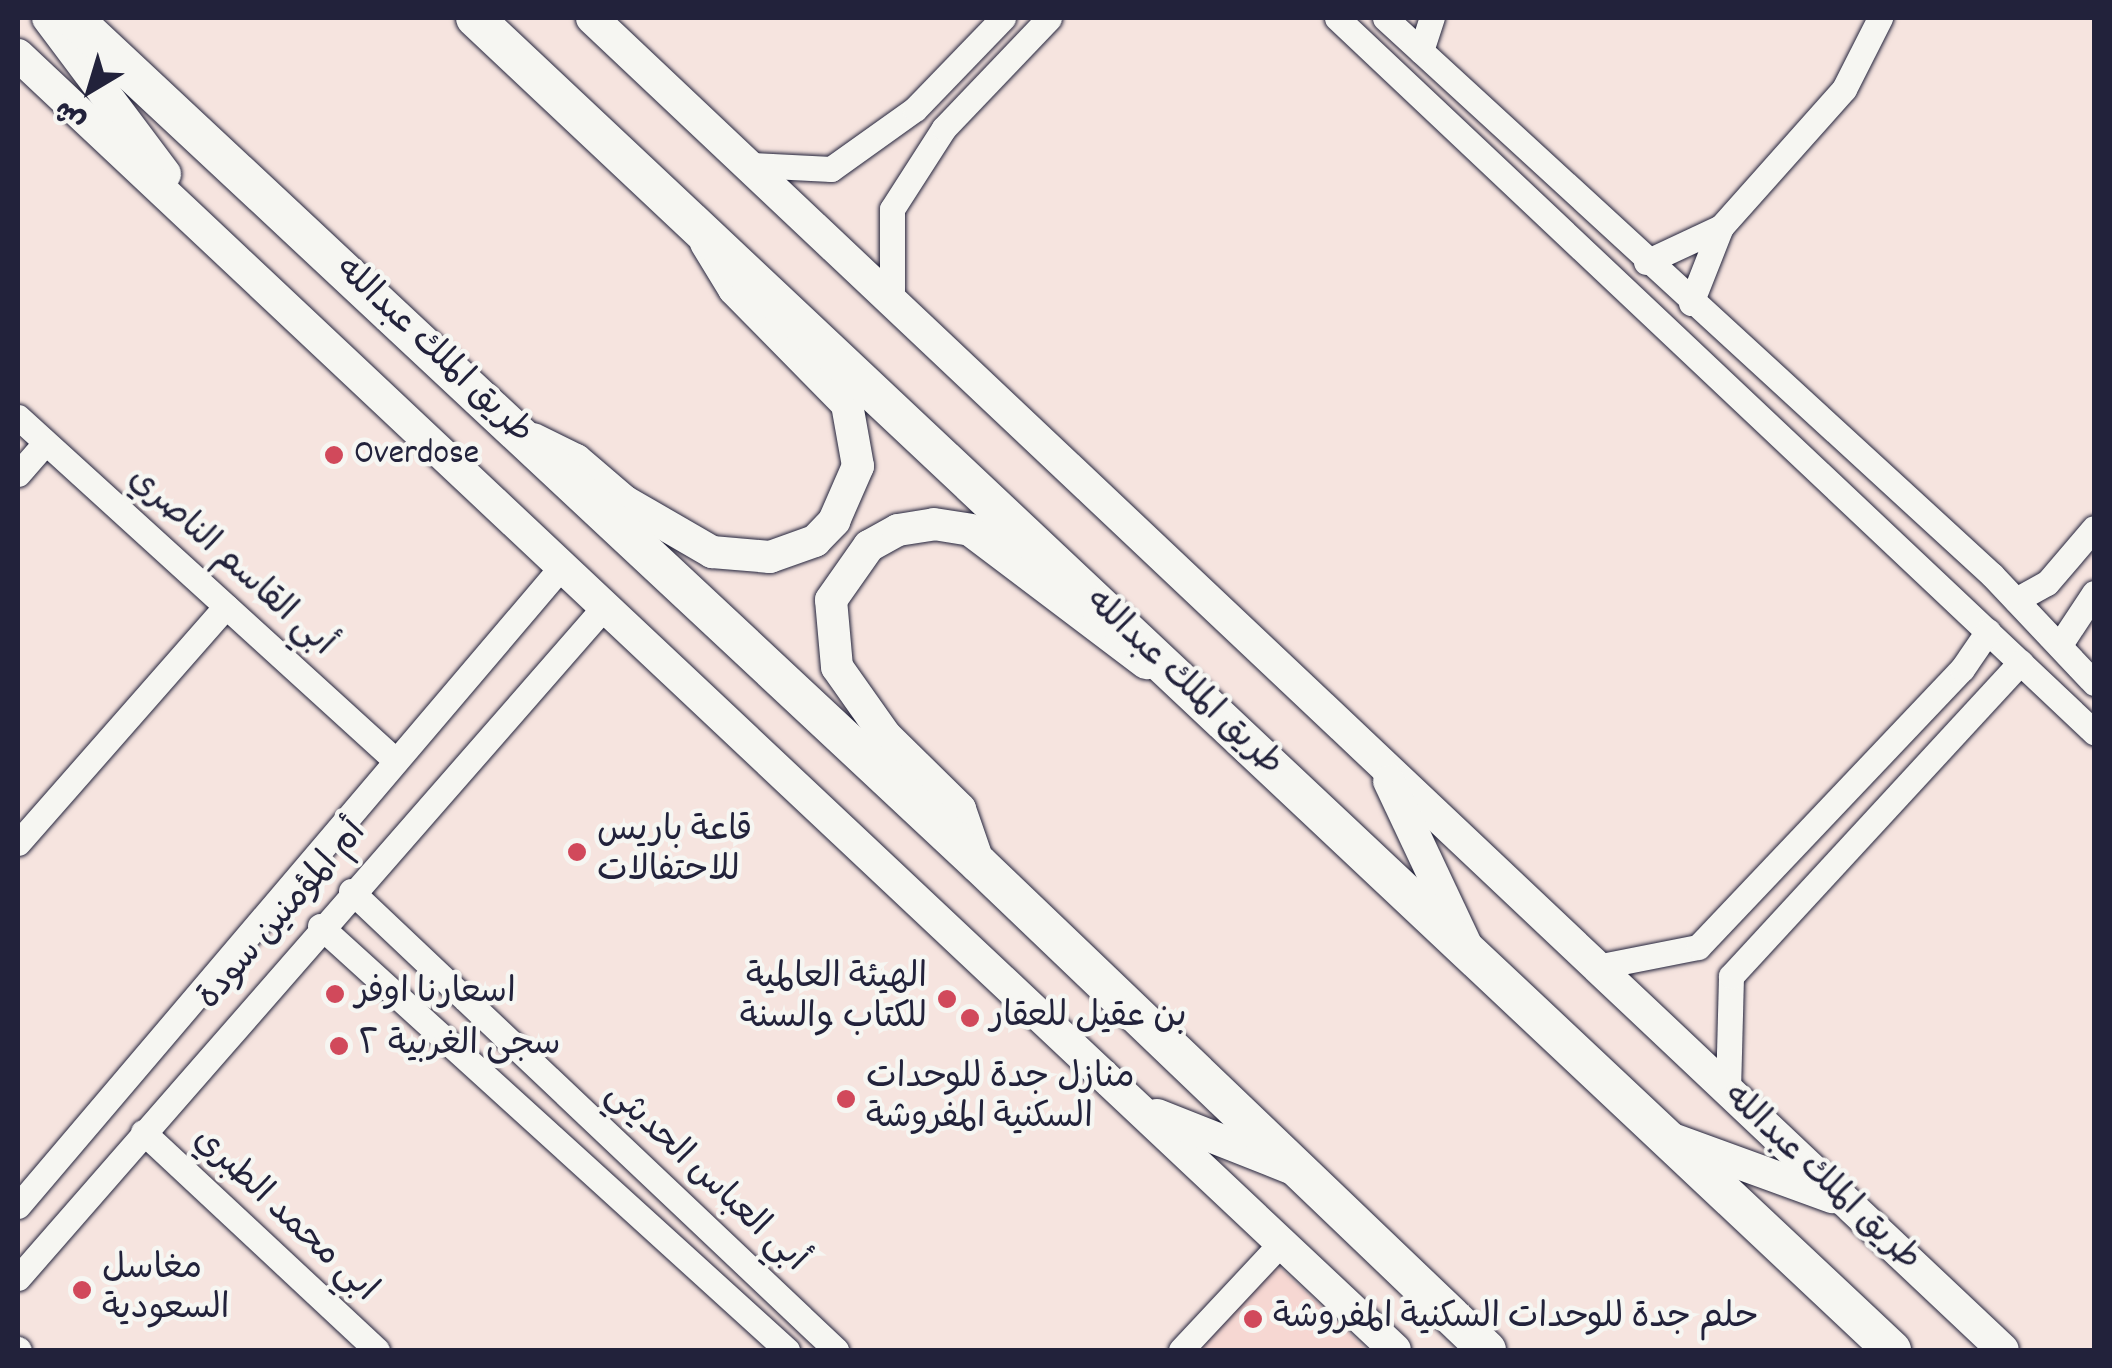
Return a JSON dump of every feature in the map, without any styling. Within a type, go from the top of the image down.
[{"type":"highway","name":"طريق الملك عبدالله","points":[[73,18],[979,864],[1474,1343]]},
{"type":"highway","name":"طريق الملك عبدالله","points":[[475,18],[1892,1350]]},
{"type":"main road","points":[[48,18],[216,242]]},
{"type":"main road","name":"طريق الملك عبدالله","points":[[592,18],[2003,1350]]},
{"type":"main road","points":[[18,56],[1395,1350]]},
{"type":"main road","points":[[520,433],[576,460],[650,518],[712,552],[770,558],[815,541],[834,521],[858,466],[846,404],[712,263],[701,230]]},
{"type":"main road","points":[[979,864],[960,810],[885,735],[836,667],[831,600],[869,546],[898,530],[934,524],[970,530],[1008,554],[1120,649],[1180,682]]},
{"type":"main road","points":[[1382,765],[1470,954]]},
{"type":"main road","points":[[1138,1108],[1291,1168]]},
{"type":"main road","points":[[1663,1135],[1846,1202]]},
{"type":"street","points":[[752,165],[831,169],[915,108],[1003,18]]},
{"type":"street","points":[[892,298],[892,209],[944,128],[1049,18]]},
{"type":"street","points":[[1336,18],[2094,732]]},
{"type":"street","points":[[1386,18],[2016,600],[2061,643],[2094,683]]},
{"type":"street","points":[[1422,51],[1432,18]]},
{"type":"street","points":[[1691,303],[1722,226],[1844,89],[1880,18]]},
{"type":"street","points":[[1646,262],[1722,226]]},
{"type":"street","name":"أبي القاسم الناصري","points":[[18,417],[395,760]]},
{"type":"street","points":[[18,474],[45,442]]},
{"type":"street","points":[[2016,600],[2047,583],[2094,528]]},
{"type":"street","name":"أم المؤمنين سودة","points":[[18,1206],[563,565]]},
{"type":"street","points":[[2061,643],[2094,593]]},
{"type":"street","name":"أم المؤمنين سودة","points":[[18,1278],[351,890],[606,605]]},
{"type":"street","points":[[18,844],[226,606]]},
{"type":"street","points":[[1596,967],[1698,948],[1962,669],[1988,630]]},
{"type":"street","points":[[1728,1091],[1731,976],[2021,662]]},
{"type":"street","name":"أبي العباس الحديثي","points":[[351,890],[836,1350]]},
{"type":"street","name":"أبي العباس الحديثي","points":[[320,926],[788,1350]]},
{"type":"street","name":"ابي محمد الطبري","points":[[143,1132],[377,1350]]},
{"type":"street","points":[[1181,1350],[1281,1243]]},
{"type":"shaded area","points":[[1277,1265],[1367,1350],[1194,1350]]},
{"type":"place","name":"Overdose","points":[[334,455]]},
{"type":"place","name":"قاعة باريس للاحتفالات","points":[[577,852]]},
{"type":"place","name":"اسعارنا اوفر","points":[[335,994]]},
{"type":"place","name":"الهيئة العالمية للكتاب والسنة","points":[[947,999]]},
{"type":"place","name":"بن عقيل للعقار","points":[[970,1018]]},
{"type":"place","name":"سجى الغربية ٢","points":[[339,1046]]},
{"type":"place","name":"منازل جدة للوحدات السكنية المفروشة","points":[[846,1099]]},
{"type":"place","name":"مغاسل السعودية","points":[[82,1290]]},
{"type":"place","name":"حلم جدة للوحدات السكنية المفروشة","points":[[1253,1319]]}]
